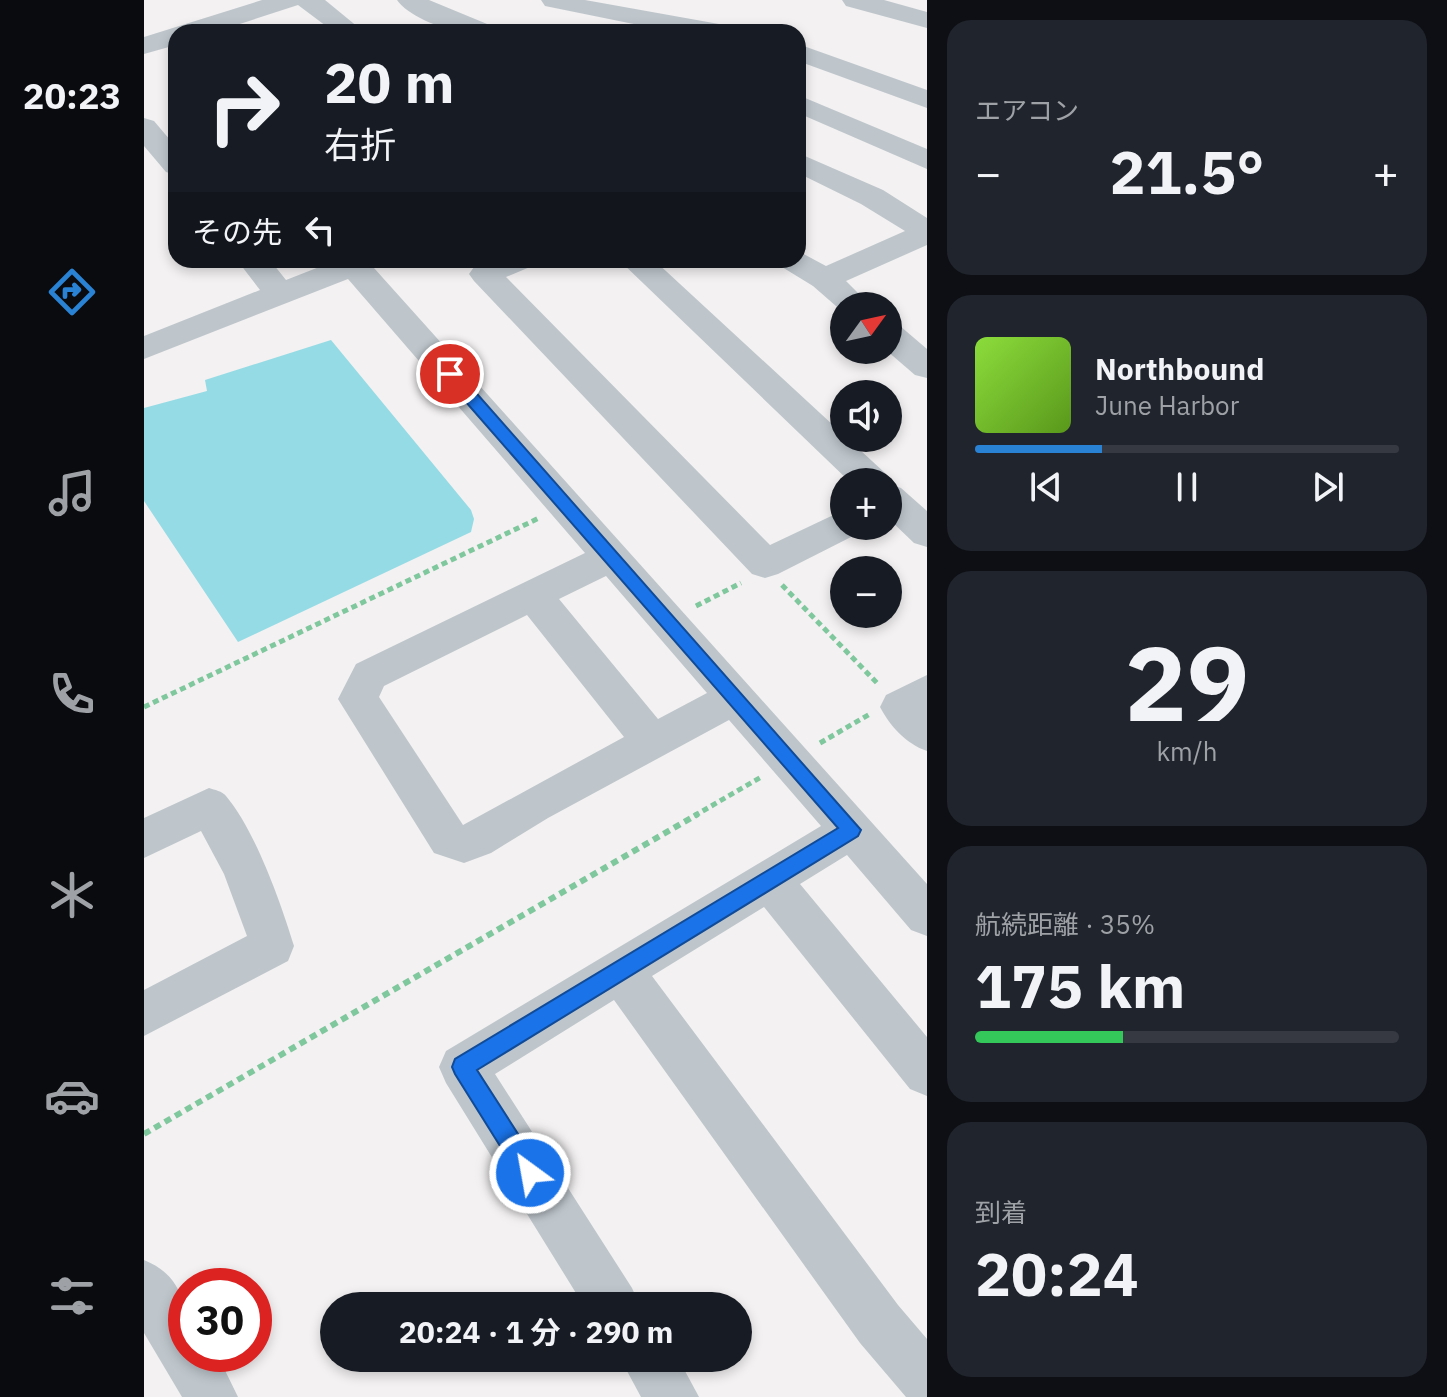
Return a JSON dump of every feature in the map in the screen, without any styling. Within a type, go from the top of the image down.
[{"type":"street","points":[[219,24],[289,0]]},
{"type":"street","points":[[308,0],[340,24]]},
{"type":"street","points":[[410,0],[465,24]]},
{"type":"street","points":[[554,0],[593,10],[665,18],[688,24]]},
{"type":"street","points":[[855,0],[927,20]]},
{"type":"street","points":[[144,46],[168,38]]},
{"type":"street","points":[[806,55],[927,100]]},
{"type":"street","points":[[806,106],[927,160]]},
{"type":"street","points":[[144,127],[168,156]]},
{"type":"street","points":[[806,166],[872,197],[927,232]]},
{"type":"street","points":[[824,279],[927,232]]},
{"type":"street","points":[[260,268],[280,293]]},
{"type":"street","points":[[146,343],[345,268]]},
{"type":"street","points":[[365,268],[565,505],[927,916]]},
{"type":"street","points":[[500,268],[485,274],[765,564],[830,531]]},
{"type":"street","points":[[644,268],[856,468]]},
{"type":"street","points":[[806,268],[839,292]]},
{"type":"street","points":[[902,346],[927,367]]},
{"type":"street","points":[[902,510],[927,533]]},
{"type":"street","points":[[611,557],[370,675],[358,699],[449,840],[464,844],[476,840],[533,805],[734,698]]},
{"type":"street","points":[[534,596],[652,742]]},
{"type":"street","points":[[927,691],[900,707],[927,734]]},
{"type":"street","points":[[144,839],[209,806],[249,880],[263,912],[272,946],[144,1014]]},
{"type":"street","points":[[605,1292],[463,1067],[851,830]]},
{"type":"street","points":[[770,881],[927,1073]]},
{"type":"street","points":[[620,970],[879,1324],[927,1380]]},
{"type":"street","points":[[144,1286],[168,1323]]},
{"type":"street","points":[[198,1372],[211,1397]]},
{"type":"street","points":[[656,1372],[672,1397]]},
{"type":"path","points":[[144,707],[565,505]]},
{"type":"path","points":[[667,621],[758,574],[765,564],[885,691]]},
{"type":"path","points":[[144,1134],[881,708]]},
{"type":"water","points":[[331,340],[471,510],[474,519],[471,532],[238,642],[144,501],[144,408],[207,391],[205,380]]},
{"type":"route","points":[[450,374],[851,830],[463,1067],[530,1173]]}]
